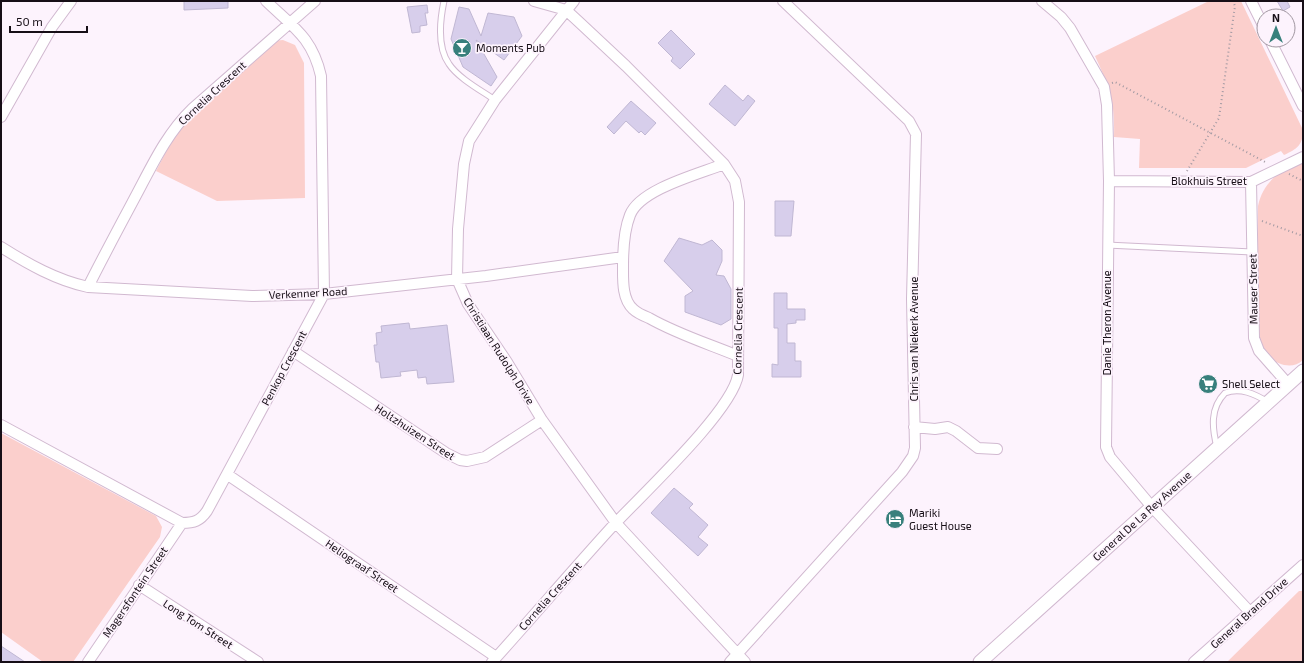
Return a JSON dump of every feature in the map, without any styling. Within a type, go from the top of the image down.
[{"type":"street","points":[[1,117],[52,28],[71,1]]},
{"type":"street","name":"Penkop Crescent","points":[[182,523],[194,523],[202,518],[228,475],[324,294],[321,76],[312,47],[306,39],[266,1]]},
{"type":"street","name":"Cornelia Crescent","points":[[88,287],[109,243],[174,128],[192,108],[315,1]]},
{"type":"street","name":"Cornelia Crescent","points":[[494,660],[616,523],[698,435],[729,397],[737,380],[739,194],[735,181],[724,164],[626,66],[566,10],[534,1]]},
{"type":"street","name":"Christiaan Rudolph Drive","points":[[574,1],[495,100],[472,134],[467,148],[458,229],[457,279],[468,304],[542,420],[616,523],[745,662]]},
{"type":"street","name":"Chris van Niekerk Avenue","points":[[730,662],[910,463],[915,448],[912,299],[916,134],[909,121],[783,1]]},
{"type":"street","name":"Danie Theron Avenue","points":[[1042,1],[1061,17],[1070,28],[1104,87],[1107,105],[1109,180],[1107,245],[1106,447],[1110,457],[1152,507],[1250,612]]},
{"type":"street","points":[[1251,1],[1256,11]]},
{"type":"street","points":[[1274,48],[1303,106]]},
{"type":"street","name":"Blokhuis Street","points":[[1109,180],[1251,182],[1303,156]]},
{"type":"street","points":[[724,164],[654,192],[639,202],[630,215],[623,257],[625,295],[629,305],[634,310],[660,324],[738,356]]},
{"type":"street","name":"Mauser Street","points":[[1251,182],[1254,338],[1259,351],[1288,384]]},
{"type":"street","name":"Verkenner Road","points":[[1,247],[37,268],[75,284],[88,287],[252,296],[324,294],[457,279],[623,257]]},
{"type":"street","name":"Holtzhuizen Street","points":[[293,351],[440,449],[460,460],[476,460],[485,457],[542,420]]},
{"type":"street","name":"General De La Rey Avenue","points":[[980,662],[1303,370]]},
{"type":"street","points":[[1,425],[182,523]]},
{"type":"street","points":[[914,427],[934,429],[948,427],[956,431],[978,448],[997,449]]},
{"type":"street","name":"Heliograaf Street","points":[[228,475],[494,660]]},
{"type":"street","name":"Magersfontein Street","points":[[88,662],[182,523]]},
{"type":"street","name":"General Brand Drive","points":[[1194,662],[1303,564]]},
{"type":"street","name":"Long Tom Street","points":[[139,585],[258,662]]},
{"type":"lane","points":[[444,1],[441,38],[449,65],[464,78],[495,100]]},
{"type":"lane","points":[[1107,245],[1252,252]]},
{"type":"lane","points":[[1217,448],[1212,432],[1212,422],[1216,404],[1225,392],[1237,390],[1258,396],[1268,402]]},
{"type":"path","points":[[1182,181],[1219,118],[1236,6],[1233,1]]},
{"type":"path","points":[[1104,87],[1115,82],[1303,181]]},
{"type":"path","points":[[1251,217],[1303,236]]},
{"type":"shaded area","points":[[1209,1],[1241,1],[1256,32],[1256,48],[1264,48],[1303,130],[1302,139],[1298,146],[1292,151],[1284,155],[1281,151],[1246,168],[1139,168],[1140,139],[1114,137],[1114,113],[1108,86],[1095,56]]},
{"type":"shaded area","points":[[283,40],[295,45],[304,63],[305,198],[217,201],[156,171],[181,123],[272,41]]},
{"type":"shaded area","points":[[1303,163],[1303,360],[1298,364],[1287,365],[1276,362],[1266,354],[1262,347],[1258,331],[1258,206],[1260,198],[1268,183],[1287,169]]},
{"type":"shaded area","points":[[1,433],[156,516],[162,527],[160,537],[73,662],[43,662],[1,632]]},
{"type":"shaded area","points":[[1299,591],[1303,591],[1303,662],[1227,662]]},
{"type":"building","points":[[184,1],[228,1],[228,8],[184,10]]},
{"type":"building","points":[[1277,1],[1287,1],[1290,7],[1281,8]]},
{"type":"building","points":[[427,5],[428,13],[425,13],[427,25],[420,26],[420,32],[412,33],[407,7]]},
{"type":"building","points":[[459,7],[469,9],[481,36],[488,13],[514,17],[522,36],[504,60],[476,40],[497,77],[491,86],[463,67],[451,39]]},
{"type":"building","points":[[671,30],[695,54],[680,69],[671,61],[673,58],[658,43]]},
{"type":"building","points":[[725,85],[743,101],[748,95],[755,101],[735,126],[709,104]]},
{"type":"building","points":[[631,101],[656,123],[645,135],[641,131],[639,133],[626,121],[614,134],[607,127]]},
{"type":"building","points":[[775,201],[794,201],[791,236],[775,236]]},
{"type":"building","points":[[679,238],[702,245],[712,240],[722,250],[722,261],[716,275],[724,276],[731,289],[731,319],[721,325],[685,312],[685,296],[693,291],[664,261]]},
{"type":"building","points":[[774,293],[787,293],[787,309],[805,309],[805,320],[796,320],[796,323],[787,324],[787,343],[795,343],[795,361],[801,361],[801,377],[772,377],[772,364],[778,365],[778,328],[774,328]]},
{"type":"building","points":[[409,323],[410,329],[447,325],[454,382],[427,384],[426,377],[418,378],[417,370],[400,372],[401,376],[381,378],[379,362],[376,362],[374,345],[377,345],[376,333],[382,332],[381,326]]},
{"type":"building","points":[[674,488],[693,504],[689,508],[708,525],[698,537],[708,545],[698,556],[651,513]]},
{"type":"building","points":[[1,646],[25,662],[1,662]]},
{"type":"place","name":"Moments Pub","points":[[462,48]]},
{"type":"place","name":"Shell Select","points":[[1208,384]]},
{"type":"place","name":"Mariki Guest House","points":[[895,519]]}]
